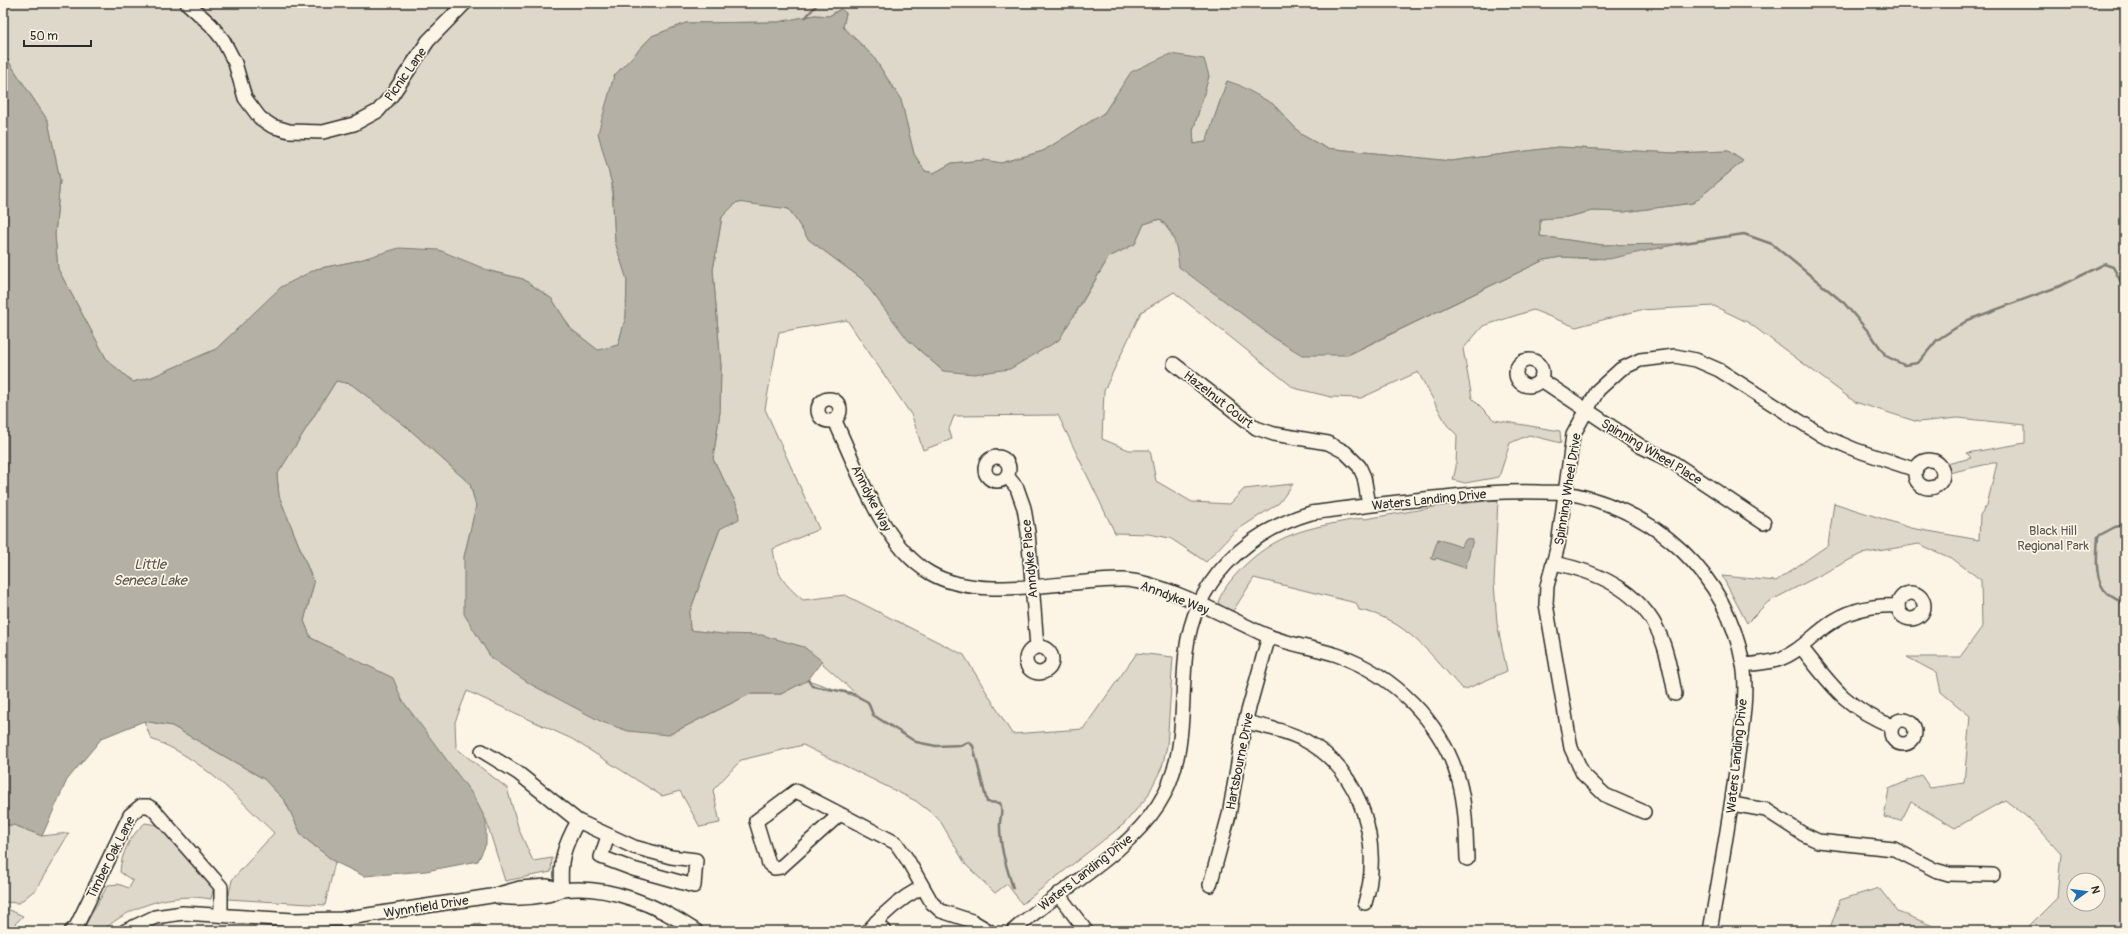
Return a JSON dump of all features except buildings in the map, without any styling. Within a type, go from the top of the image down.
[{"type":"street","name":"Picnic Lane","points":[[187,3],[211,25],[223,40],[235,63],[245,98],[260,118],[272,126],[289,131],[323,132],[354,124],[378,111],[392,95],[428,41],[465,3]]},
{"type":"street","name":"Spinning Wheel Drive","points":[[1644,812],[1605,795],[1584,774],[1571,748],[1546,604],[1547,586],[1558,545],[1573,435],[1598,390],[1621,369],[1640,360],[1651,357],[1674,356],[1696,360],[1719,370],[1824,436],[1856,450],[1916,470]]},
{"type":"street","name":"Hazelnut Court","points":[[1174,364],[1256,428],[1274,434],[1328,443],[1345,452],[1359,466],[1364,477],[1369,505]]},
{"type":"street","name":"Spinning Wheel Place","points":[[1540,379],[1642,447],[1671,461],[1764,523]]},
{"type":"street","name":"Anndyke Way","points":[[835,421],[884,526],[905,554],[931,573],[959,584],[992,588],[1125,580],[1152,585],[1269,636],[1336,655],[1363,666],[1395,686],[1423,713],[1445,745],[1459,781],[1465,816],[1467,859]]},
{"type":"street","name":"Anndyke Place","points":[[1007,476],[1017,488],[1024,508],[1028,532],[1037,647]]},
{"type":"street","name":"Waters Landing Drive","points":[[1013,931],[1058,894],[1120,847],[1142,826],[1159,804],[1174,770],[1182,729],[1186,652],[1191,629],[1199,605],[1220,571],[1235,554],[1261,534],[1291,519],[1311,513],[1369,505],[1481,493],[1516,491],[1566,493],[1602,502],[1635,516],[1667,536],[1698,566],[1721,601],[1730,620],[1743,665],[1744,715],[1732,804],[1710,931]]},
{"type":"street","points":[[1553,563],[1576,567],[1603,577],[1623,590],[1639,605],[1654,625],[1664,645],[1675,694]]},
{"type":"street","points":[[1743,665],[1778,660],[1801,647],[1828,624],[1852,612],[1882,605],[1898,606]]},
{"type":"street","name":"Hartsbourne Drive","points":[[1210,885],[1229,816],[1246,722],[1269,636]]},
{"type":"street","points":[[1801,647],[1849,704],[1868,716],[1892,726]]},
{"type":"street","points":[[1246,722],[1279,729],[1308,741],[1334,761],[1352,784],[1364,812],[1369,839],[1371,885],[1365,903]]},
{"type":"street","points":[[482,751],[518,772],[578,822],[634,847],[671,857],[696,860],[694,886],[633,869],[601,857],[608,836]]},
{"type":"street","points":[[840,814],[781,867],[774,868],[769,864],[756,821],[796,791],[896,843],[908,859],[932,903],[941,911],[972,921],[989,931]]},
{"type":"street","points":[[1732,804],[1766,810],[1803,834],[1818,841],[1894,849],[1935,870],[1949,874],[1993,875]]},
{"type":"street","name":"Timber Oak Lane","points":[[71,931],[76,927],[130,815],[141,806],[148,806],[153,809],[216,880],[221,887],[220,914]]},
{"type":"street","points":[[562,890],[561,864],[564,847],[578,822]]},
{"type":"street","points":[[876,928],[899,900],[922,887]]},
{"type":"street","name":"Wynnfield Drive","points":[[125,931],[155,917],[183,913],[220,914],[294,926],[491,896],[511,898],[548,895],[562,890],[584,890],[629,899],[654,908],[696,931]]},
{"type":"street","points":[[1058,894],[1086,931]]},
{"type":"green space","name":"Black Hill Regional Park","points":[[3,3],[2125,3],[2125,931],[2024,931],[2057,898],[2061,853],[2032,821],[2005,800],[1955,828],[1911,802],[1901,821],[1884,817],[1889,789],[1921,775],[1930,788],[1964,783],[1970,716],[1941,692],[1937,673],[1907,657],[1960,657],[1982,627],[1981,580],[1953,559],[1919,544],[1861,554],[1768,602],[1747,623],[1722,576],[1776,581],[1828,545],[1834,503],[1911,528],[1979,540],[1980,515],[1987,505],[1997,463],[1949,473],[1947,464],[1971,458],[1967,453],[2025,443],[2025,425],[1958,418],[1918,422],[1855,402],[1749,323],[1714,306],[1640,310],[1576,327],[1533,310],[1483,326],[1463,349],[1472,398],[1494,420],[1560,431],[1561,443],[1529,435],[1510,443],[1499,477],[1465,483],[1453,480],[1456,467],[1457,435],[1447,425],[1418,372],[1361,398],[1331,397],[1294,388],[1174,292],[1141,312],[1104,391],[1102,439],[1129,450],[1150,450],[1156,481],[1192,502],[1230,504],[1244,489],[1293,484],[1279,503],[1234,532],[1206,562],[1170,538],[1148,534],[1115,533],[1058,415],[954,416],[949,429],[952,439],[923,450],[912,416],[847,320],[779,332],[765,409],[819,529],[773,549],[779,573],[790,589],[803,600],[845,595],[964,655],[1012,734],[1083,729],[1137,653],[1173,657],[1167,746],[1162,767],[1147,797],[1124,824],[1022,904],[1007,884],[995,893],[966,865],[939,819],[916,801],[803,745],[741,760],[713,790],[720,823],[700,827],[680,791],[662,796],[572,739],[467,691],[455,722],[456,748],[507,788],[519,830],[533,861],[552,858],[551,872],[505,881],[486,820],[402,700],[392,678],[311,638],[304,621],[314,583],[279,496],[277,475],[336,381],[351,384],[367,396],[375,398],[470,484],[476,506],[464,557],[668,735],[750,694],[781,694],[808,680],[862,699],[804,647],[690,630],[689,614],[720,529],[738,507],[713,459],[720,412],[721,366],[713,270],[722,217],[736,202],[755,203],[789,209],[808,239],[862,279],[888,313],[912,339],[918,349],[943,371],[1076,313],[1109,257],[1135,244],[1144,224],[1160,219],[1170,232],[1348,355],[1544,260],[1561,257],[1595,259],[1674,245],[1603,245],[1540,236],[1540,219],[1567,217],[1592,211],[1624,212],[1693,203],[1743,161],[1728,151],[1675,153],[1558,147],[1451,161],[1326,148],[1302,135],[1273,104],[1227,81],[1206,142],[1194,144],[1193,131],[1209,76],[1115,96],[1104,113],[1043,151],[1001,163],[984,160],[952,163],[934,173],[925,171],[914,154],[901,100],[873,56],[843,27],[846,13],[840,9],[829,16],[815,15],[778,22],[686,23],[652,36],[614,76],[599,136],[612,184],[615,242],[627,279],[626,316],[618,345],[599,351],[571,329],[552,299],[523,279],[490,271],[356,261],[316,269],[259,309],[216,349],[152,377],[133,382],[107,360],[58,269],[55,235],[60,180],[48,121],[3,53]]},
{"type":"green space","points":[[1498,500],[1494,583],[1497,623],[1507,671],[1466,689],[1462,689],[1429,652],[1404,630],[1375,614],[1359,610],[1356,603],[1254,578],[1233,611],[1222,607],[1218,602],[1223,591],[1245,565],[1272,544],[1286,537],[1330,524],[1363,518],[1365,519],[1447,505]]},
{"type":"green space","points":[[144,721],[172,726],[264,779],[285,801],[302,836],[335,862],[325,905],[228,899],[232,880],[274,833],[232,792],[202,767],[186,756],[151,739]]},
{"type":"green space","points":[[145,823],[157,825],[214,886],[211,899],[182,897],[167,899],[126,914],[102,931],[82,931],[108,885],[118,884],[129,888],[133,881],[120,872],[122,858],[131,839]]},
{"type":"green space","points":[[3,825],[14,825],[42,836],[69,833],[36,889],[19,903],[3,902],[3,886],[5,881],[3,879]]},
{"type":"green space","points":[[1879,888],[1897,911],[1945,931],[1829,931],[1840,900]]},
{"type":"green space","points":[[3,907],[23,916],[8,931],[3,931]]},
{"type":"water","name":"Little Seneca Lake","points":[[841,9],[846,13],[843,27],[873,56],[901,100],[914,154],[925,171],[934,173],[952,163],[984,160],[1001,163],[1043,151],[1104,113],[1131,72],[1170,54],[1204,59],[1209,76],[1193,131],[1194,144],[1206,142],[1227,81],[1239,85],[1273,104],[1302,135],[1326,148],[1451,161],[1558,147],[1675,153],[1728,151],[1743,161],[1693,203],[1624,212],[1592,211],[1567,217],[1540,219],[1540,236],[1603,245],[1677,244],[1609,259],[1561,257],[1544,260],[1347,355],[1302,355],[1274,338],[1179,267],[1172,235],[1160,219],[1144,224],[1135,244],[1109,257],[1059,340],[1010,369],[974,374],[943,371],[908,340],[862,279],[808,239],[789,209],[737,202],[722,217],[713,270],[721,366],[720,412],[713,459],[738,507],[739,519],[720,529],[689,614],[690,630],[723,634],[762,635],[804,647],[822,661],[808,680],[781,694],[750,694],[668,735],[628,731],[602,722],[532,685],[491,658],[464,614],[464,557],[476,506],[470,484],[408,428],[351,384],[336,381],[277,475],[279,496],[314,583],[304,621],[311,638],[393,678],[402,700],[473,795],[486,820],[486,844],[478,861],[426,871],[364,876],[335,862],[302,836],[285,801],[264,779],[172,726],[144,721],[102,738],[67,780],[42,836],[14,825],[3,825],[3,53],[48,121],[60,180],[55,235],[58,269],[107,360],[133,382],[152,377],[216,349],[281,287],[316,269],[356,261],[399,248],[439,250],[490,271],[523,279],[552,299],[571,329],[598,350],[618,345],[626,316],[627,280],[615,242],[612,184],[598,133],[614,76],[652,36],[686,23],[778,22],[815,15],[829,16]]},
{"type":"water","points":[[1438,539],[1461,547],[1466,539],[1473,540],[1465,568],[1436,558],[1435,560],[1431,559]]},
{"type":"water","points":[[479,924],[491,931],[430,931]]},
{"type":"waterway","points":[[806,17],[818,3]]},
{"type":"waterway","points":[[1677,244],[1744,234],[1772,244],[1844,303],[1872,336],[1886,356],[1904,365],[1918,363],[1937,340],[1968,320],[2060,286],[2104,264],[2113,267],[2121,282],[2125,284]]},
{"type":"waterway","points":[[2125,525],[2115,527],[2098,536],[2097,559],[2098,575],[2103,589],[2108,594],[2125,604]]},
{"type":"waterway","points":[[808,680],[812,686],[851,693],[868,702],[873,715],[916,742],[936,746],[961,745],[969,742],[973,746],[987,802],[1000,803],[1001,806],[1001,843],[1013,888]]},
{"type":"waterway","points":[[2125,700],[2119,713],[2120,725],[2125,734]]},
{"type":"waterway","points":[[2125,825],[2122,830],[2125,858]]}]
